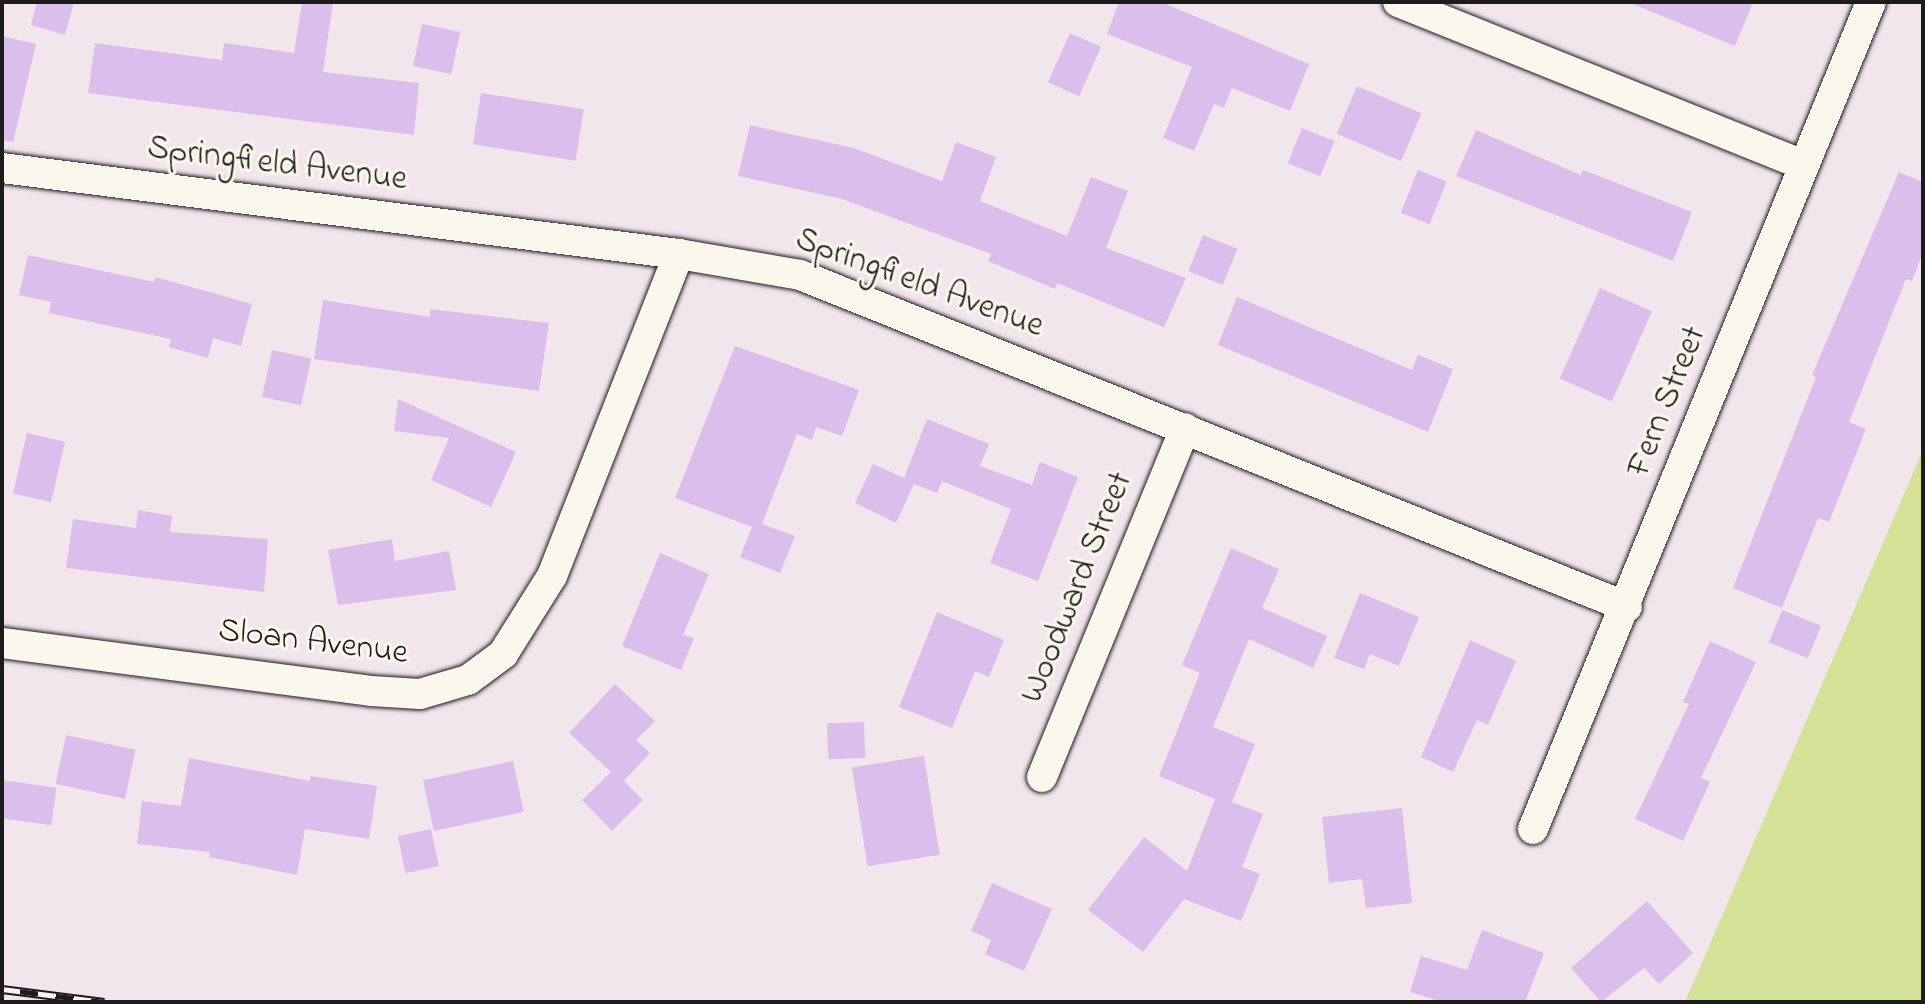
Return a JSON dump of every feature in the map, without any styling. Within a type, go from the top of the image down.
[{"type":"street","points":[[1398,2],[1804,165]]},
{"type":"street","name":"Fern Street","points":[[1533,829],[1627,607],[1871,2]]},
{"type":"street","name":"Springfield Avenue","points":[[2,168],[679,254],[814,279],[1627,607]]},
{"type":"street","name":"Sloan Avenue","points":[[2,643],[371,691],[420,694],[468,680],[503,654],[552,576],[679,254]]},
{"type":"street","name":"Woodward Street","points":[[1042,777],[1185,428]]},
{"type":"green space","points":[[1923,450],[1923,1002],[1685,1002]]},
{"type":"building","points":[[37,2],[74,2],[65,35],[31,25]]},
{"type":"building","points":[[302,2],[333,2],[323,72],[419,83],[414,135],[88,93],[95,43],[222,60],[224,43],[294,53]]},
{"type":"building","points":[[1119,2],[1161,2],[1309,64],[1290,111],[1232,88],[1224,108],[1214,104],[1194,151],[1163,138],[1192,67],[1107,34]]},
{"type":"building","points":[[1628,2],[1753,2],[1735,46]]},
{"type":"building","points":[[422,24],[460,32],[451,74],[413,66]]},
{"type":"building","points":[[1070,33],[1101,47],[1079,96],[1048,82]]},
{"type":"building","points":[[2,36],[36,44],[13,142],[2,140]]},
{"type":"building","points":[[1357,86],[1421,113],[1401,161],[1337,134]]},
{"type":"building","points":[[481,93],[584,109],[576,161],[473,144]]},
{"type":"building","points":[[750,125],[854,148],[942,181],[956,142],[996,157],[980,201],[1067,236],[1091,177],[1128,191],[1106,248],[1186,278],[1164,327],[1057,283],[1055,289],[988,261],[991,254],[842,199],[738,176]]},
{"type":"building","points":[[1302,128],[1334,141],[1320,176],[1288,163]]},
{"type":"building","points":[[1476,130],[1581,175],[1583,170],[1692,212],[1673,261],[1456,176]]},
{"type":"building","points":[[1418,170],[1447,182],[1430,224],[1401,213]]},
{"type":"building","points":[[1899,172],[1923,182],[1923,252],[1912,281],[1906,279],[1849,422],[1866,429],[1829,522],[1818,518],[1782,608],[1733,588],[1816,377],[1812,375]]},
{"type":"building","points":[[1203,235],[1237,249],[1223,285],[1188,271]]},
{"type":"building","points":[[28,255],[154,282],[156,277],[252,304],[241,346],[213,338],[208,358],[169,347],[171,339],[49,313],[51,302],[19,295]]},
{"type":"building","points":[[1600,288],[1652,311],[1612,402],[1560,378]]},
{"type":"building","points":[[1237,297],[1412,370],[1418,355],[1453,369],[1428,432],[1218,345]]},
{"type":"building","points":[[323,300],[430,317],[430,309],[549,323],[539,391],[314,359]]},
{"type":"building","points":[[735,346],[859,390],[842,436],[816,427],[812,440],[797,434],[762,524],[795,536],[780,573],[740,557],[752,527],[675,498]]},
{"type":"building","points":[[272,350],[311,358],[301,405],[262,397]]},
{"type":"building","points":[[398,399],[516,452],[491,507],[431,480],[449,438],[394,431]]},
{"type":"building","points":[[927,419],[989,444],[980,466],[1032,485],[1040,462],[1078,477],[1038,581],[990,563],[1011,509],[942,481],[937,493],[914,484],[896,523],[855,503],[873,464],[904,478]]},
{"type":"building","points":[[27,433],[65,442],[51,502],[13,493]]},
{"type":"building","points":[[138,510],[172,516],[170,532],[268,539],[264,592],[66,568],[73,519],[136,528]]},
{"type":"building","points":[[392,539],[395,561],[449,551],[456,590],[338,605],[328,550]]},
{"type":"building","points":[[1231,548],[1279,569],[1262,608],[1327,636],[1313,668],[1249,639],[1213,727],[1255,744],[1232,802],[1263,814],[1242,867],[1260,874],[1241,921],[1184,899],[1143,952],[1088,910],[1144,837],[1187,871],[1215,799],[1159,776],[1200,673],[1182,665]]},
{"type":"building","points":[[660,553],[709,574],[683,635],[694,638],[681,670],[622,646]]},
{"type":"building","points":[[1360,593],[1419,617],[1399,666],[1370,654],[1364,669],[1334,658]]},
{"type":"building","points":[[1782,610],[1821,626],[1808,658],[1769,642]]},
{"type":"building","points":[[937,612],[1004,640],[989,677],[975,671],[952,728],[899,707]]},
{"type":"building","points":[[1470,640],[1516,661],[1488,725],[1477,720],[1453,772],[1421,757]]},
{"type":"building","points":[[1710,641],[1756,662],[1701,778],[1710,782],[1683,841],[1635,819],[1689,704],[1683,702]]},
{"type":"building","points":[[615,684],[655,721],[636,740],[650,753],[624,781],[643,800],[612,831],[582,800],[611,772],[569,733]]},
{"type":"building","points":[[864,722],[865,758],[828,759],[827,723]]},
{"type":"building","points":[[66,735],[135,750],[125,799],[56,784]]},
{"type":"building","points":[[924,756],[940,855],[868,866],[852,767]]},
{"type":"building","points":[[189,758],[310,781],[310,776],[377,786],[369,839],[305,829],[297,875],[209,857],[210,852],[137,844],[142,801],[181,806]]},
{"type":"building","points":[[513,761],[524,812],[434,831],[423,780]]},
{"type":"building","points":[[2,780],[56,788],[51,825],[2,818]]},
{"type":"building","points":[[1402,808],[1412,903],[1366,908],[1362,879],[1329,883],[1322,817]]},
{"type":"building","points":[[431,829],[439,866],[406,873],[398,836]]},
{"type":"building","points":[[992,883],[1052,909],[1024,971],[985,954],[991,940],[971,931]]},
{"type":"building","points":[[1647,901],[1693,953],[1659,984],[1644,968],[1601,1002],[1571,968]]},
{"type":"building","points":[[1482,930],[1544,953],[1525,1002],[1442,1002],[1410,992],[1421,956],[1467,970]]},
{"type":"railway","points":[[2,989],[104,1002]]}]
